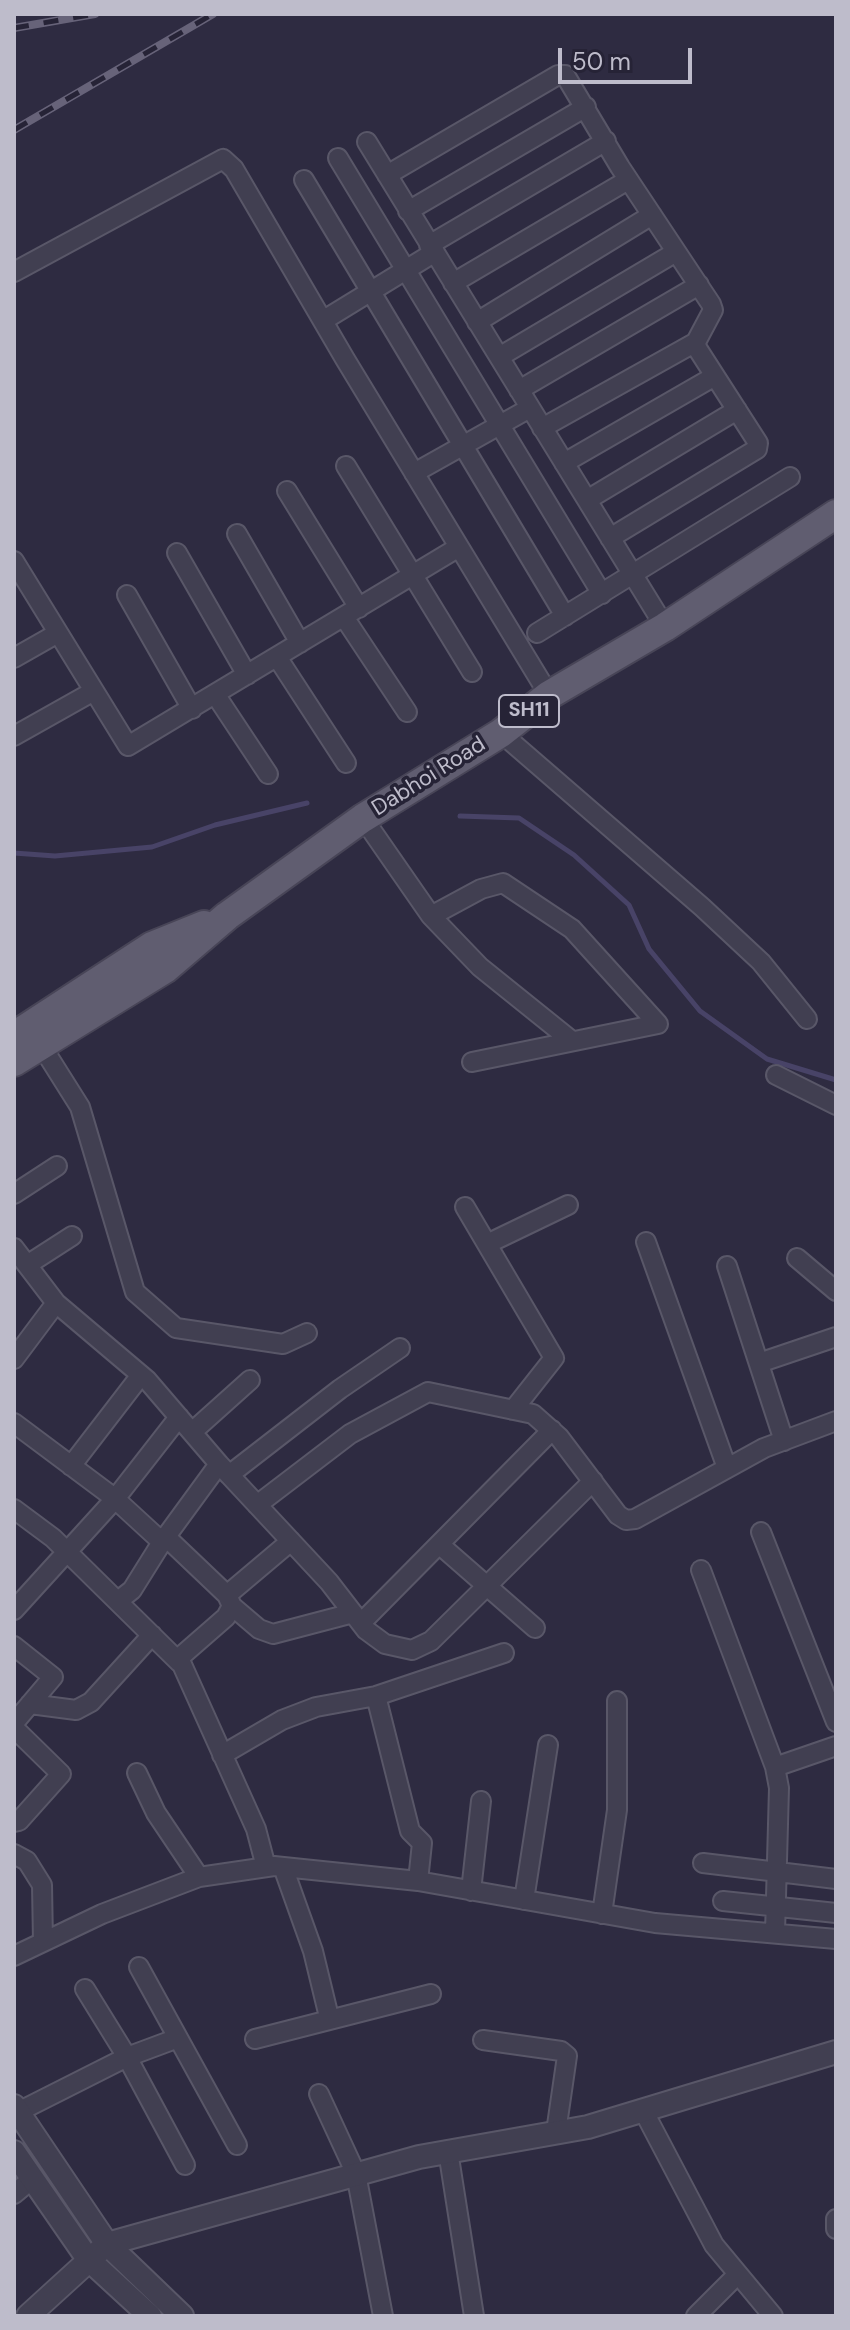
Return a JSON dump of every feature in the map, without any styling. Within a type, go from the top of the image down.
[{"type":"main road","name":"Dabhoi Road","points":[[14,1062],[27,1041],[165,969],[227,916],[363,818],[501,733],[549,695],[665,627],[836,514]]},
{"type":"street","points":[[387,175],[558,75],[568,78],[628,180],[699,285],[713,310],[696,342],[542,428]]},
{"type":"street","points":[[408,211],[586,107]]},
{"type":"street","points":[[324,320],[606,141]]},
{"type":"street","points":[[367,142],[665,627]]},
{"type":"street","points":[[338,158],[602,594]]},
{"type":"street","points":[[14,272],[223,159],[234,169],[549,695]]},
{"type":"street","points":[[304,180],[565,616]]},
{"type":"street","points":[[453,283],[628,180]]},
{"type":"street","points":[[477,322],[652,215]]},
{"type":"street","points":[[499,357],[676,252]]},
{"type":"street","points":[[519,390],[699,285]]},
{"type":"street","points":[[610,538],[754,453],[758,443],[696,342]]},
{"type":"street","points":[[564,463],[715,376]]},
{"type":"street","points":[[414,473],[530,408]]},
{"type":"street","points":[[587,500],[737,410]]},
{"type":"street","points":[[346,466],[472,672]]},
{"type":"street","points":[[537,633],[790,477]]},
{"type":"street","points":[[287,491],[407,712]]},
{"type":"street","points":[[237,534],[300,643]]},
{"type":"street","points":[[17,571],[128,746],[459,547]]},
{"type":"street","points":[[177,553],[247,675]]},
{"type":"street","points":[[127,595],[192,709]]},
{"type":"street","points":[[14,658],[58,633]]},
{"type":"street","points":[[277,657],[346,763]]},
{"type":"street","points":[[14,736],[94,691]]},
{"type":"street","points":[[215,694],[268,774]]},
{"type":"street","points":[[501,733],[761,962],[807,1019]]},
{"type":"street","points":[[363,818],[431,916],[480,967],[572,1041]]},
{"type":"street","points":[[431,916],[481,889],[503,883],[572,929],[658,1024],[472,1062]]},
{"type":"street","points":[[27,1041],[80,1107],[135,1292],[176,1328],[283,1344],[307,1333]]},
{"type":"street","points":[[776,1075],[836,1105]]},
{"type":"street","points":[[14,1194],[57,1166]]},
{"type":"street","points":[[487,1244],[568,1205]]},
{"type":"street","points":[[465,1207],[554,1358],[513,1410]]},
{"type":"street","points":[[27,1265],[72,1236]]},
{"type":"street","points":[[646,1242],[727,1468]]},
{"type":"street","points":[[14,1248],[56,1303],[141,1375],[357,1618],[385,1644],[412,1650],[431,1641],[593,1481]]},
{"type":"street","points":[[797,1258],[836,1291]]},
{"type":"street","points":[[727,1266],[784,1441]]},
{"type":"street","points":[[14,1359],[56,1303]]},
{"type":"street","points":[[759,1363],[836,1337]]},
{"type":"street","points":[[118,1601],[132,1590],[163,1539],[224,1470],[400,1348]]},
{"type":"street","points":[[71,1466],[141,1375]]},
{"type":"street","points":[[192,1432],[250,1380]]},
{"type":"street","points":[[257,1505],[350,1434],[428,1392],[533,1414],[552,1430],[626,1520],[635,1519],[727,1468],[784,1441],[836,1421]]},
{"type":"street","points":[[14,1610],[115,1499],[179,1417]]},
{"type":"street","points":[[14,1423],[163,1539],[259,1629],[273,1634],[357,1618],[440,1545],[552,1430]]},
{"type":"street","points":[[14,1509],[68,1553],[179,1662],[313,1951],[329,2017]]},
{"type":"street","points":[[761,1532],[836,1722]]},
{"type":"street","points":[[179,1662],[182,1653],[226,1617],[229,1601],[291,1541]]},
{"type":"street","points":[[440,1545],[535,1628]]},
{"type":"street","points":[[701,1570],[775,1767],[779,1788],[775,1933]]},
{"type":"street","points":[[30,1704],[76,1710],[91,1702],[152,1635]]},
{"type":"street","points":[[14,1646],[53,1677],[14,1725],[61,1774],[19,1821],[14,1822]]},
{"type":"street","points":[[222,1755],[282,1720],[316,1707],[376,1696],[504,1653]]},
{"type":"street","points":[[376,1696],[410,1831],[422,1843],[418,1881]]},
{"type":"street","points":[[602,1914],[617,1810],[617,1701]]},
{"type":"street","points":[[524,1900],[548,1745]]},
{"type":"street","points":[[775,1767],[836,1746]]},
{"type":"street","points":[[137,1773],[156,1813],[199,1877]]},
{"type":"street","points":[[471,1891],[481,1801]]},
{"type":"street","points":[[14,1854],[27,1861],[42,1885],[43,1942]]},
{"type":"street","points":[[703,1863],[836,1879]]},
{"type":"street","points":[[14,1956],[102,1914],[199,1877],[275,1867],[418,1881],[655,1923],[836,1939]]},
{"type":"street","points":[[723,1901],[836,1913]]},
{"type":"street","points":[[139,1967],[237,2145]]},
{"type":"street","points":[[85,1989],[127,2057],[185,2165]]},
{"type":"street","points":[[255,2039],[329,2017],[431,1994]]},
{"type":"street","points":[[150,2316],[103,2257],[16,2109],[127,2057],[178,2038]]},
{"type":"street","points":[[483,2040],[561,2051],[567,2056],[556,2132]]},
{"type":"street","points":[[28,2316],[103,2257],[140,2235],[448,2151],[556,2132],[643,2110],[836,2052]]},
{"type":"street","points":[[319,2094],[356,2174],[383,2316]]},
{"type":"street","points":[[643,2110],[714,2245],[773,2316]]},
{"type":"street","points":[[448,2151],[474,2316]]},
{"type":"street","points":[[14,2152],[23,2187],[103,2257],[182,2316]]},
{"type":"street","points":[[836,2219],[836,2229]]},
{"type":"street","points":[[49,2316],[103,2257]]},
{"type":"street","points":[[696,2316],[738,2274]]},
{"type":"waterway","points":[[14,853],[55,856],[152,847],[215,825],[307,803]]},
{"type":"waterway","points":[[460,816],[519,818],[574,855],[629,905],[649,949],[700,1011],[767,1059],[836,1080]]},
{"type":"railway","points":[[14,28],[95,14]]},
{"type":"railway","points":[[14,130],[213,14]]}]
